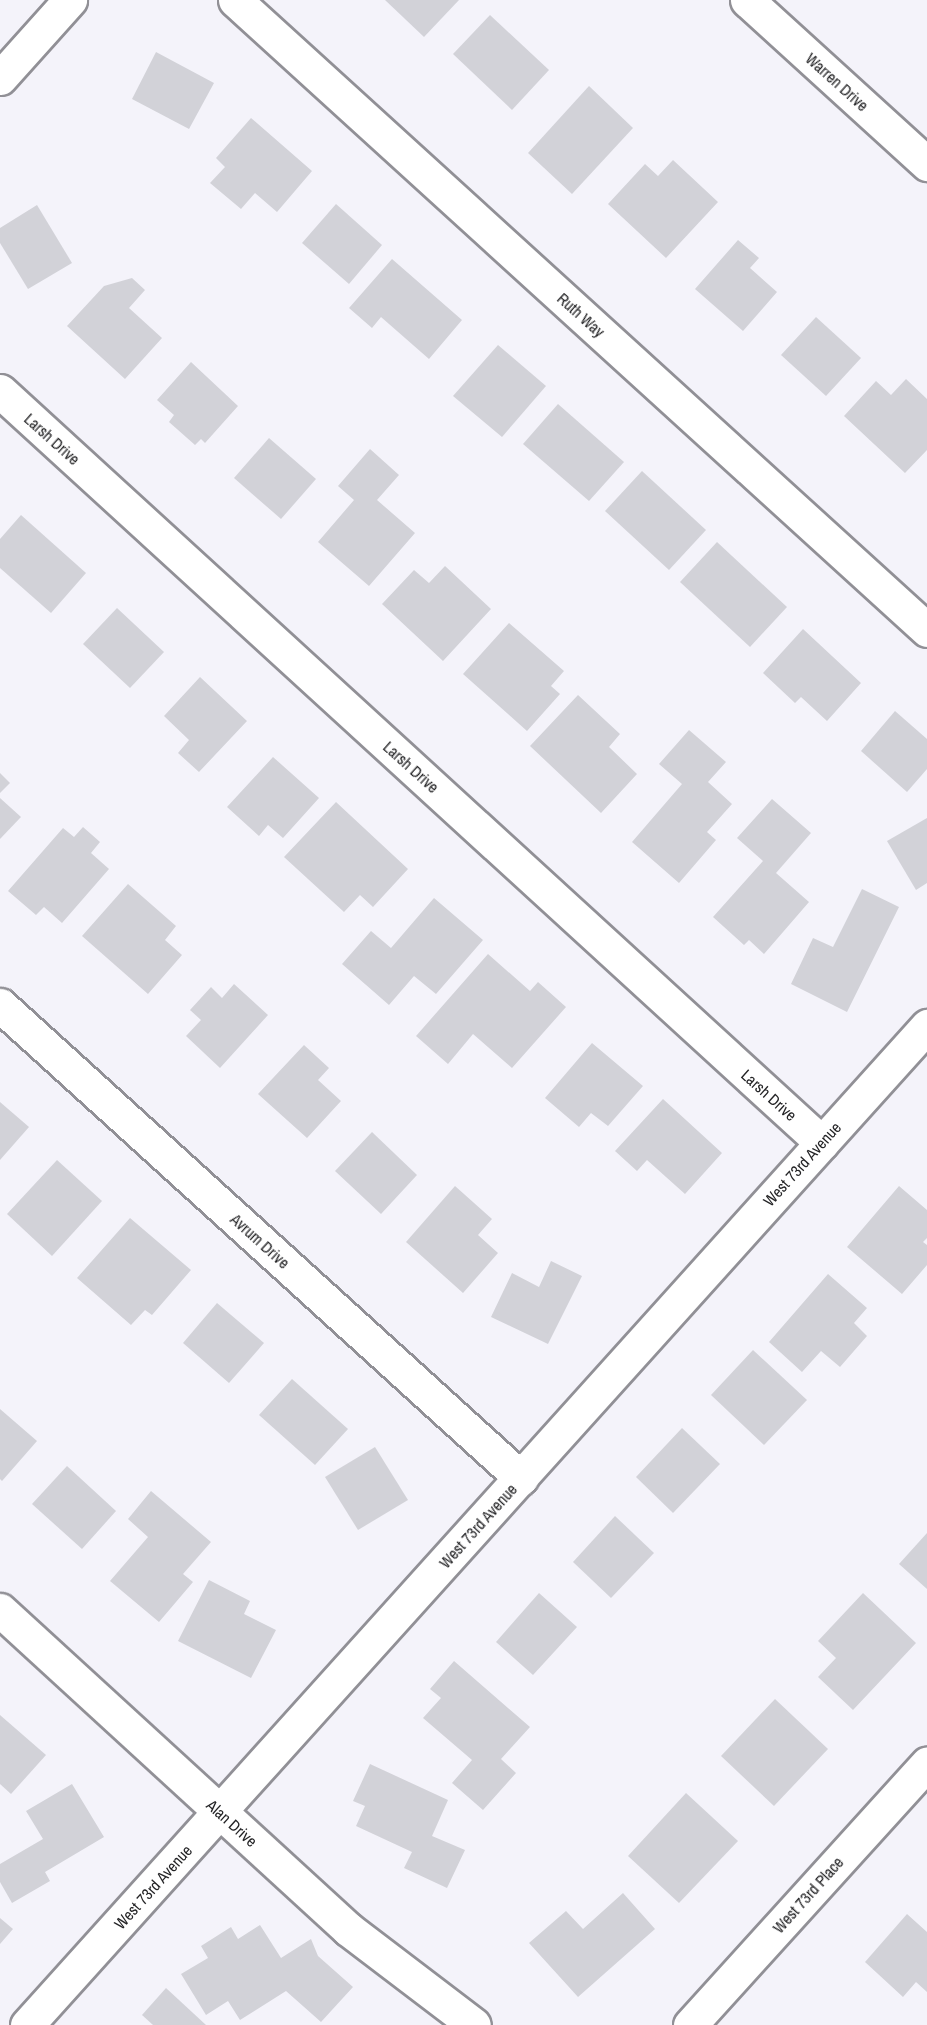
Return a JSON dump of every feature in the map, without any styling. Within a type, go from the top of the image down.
[{"type":"street","points":[[0,78],[70,0]]},
{"type":"street","name":"Ruth Way","points":[[235,0],[927,630]]},
{"type":"street","name":"Warren Drive","points":[[747,0],[927,164]]},
{"type":"street","name":"Larsh Drive","points":[[0,391],[822,1143]]},
{"type":"street","name":"Avrum Drive","points":[[0,1005],[521,1478]]},
{"type":"street","name":"West 73rd Avenue","points":[[27,2025],[221,1813],[927,1026]]},
{"type":"street","name":"Alan Drive","points":[[0,1610],[348,1929],[474,2025]]},
{"type":"street","name":"West 73rd Place","points":[[690,2025],[927,1764]]},
{"type":"building","points":[[385,0],[459,0],[424,37]]},
{"type":"building","points":[[490,15],[549,70],[512,110],[453,54]]},
{"type":"building","points":[[156,52],[214,83],[189,129],[132,99]]},
{"type":"building","points":[[589,86],[633,128],[572,194],[528,153]]},
{"type":"building","points":[[251,118],[312,171],[277,212],[255,193],[241,209],[210,183],[225,167],[216,158]]},
{"type":"building","points":[[673,160],[718,202],[666,258],[608,204],[645,164],[658,176]]},
{"type":"building","points":[[336,204],[382,245],[349,284],[302,243]]},
{"type":"building","points":[[37,205],[72,263],[28,289],[0,243],[0,228]]},
{"type":"building","points":[[738,240],[759,258],[750,268],[777,292],[743,331],[695,289]]},
{"type":"building","points":[[392,259],[462,320],[429,359],[381,317],[372,328],[349,308]]},
{"type":"building","points":[[132,278],[145,290],[129,308],[162,338],[125,379],[67,326],[104,286]]},
{"type":"building","points":[[816,317],[861,358],[826,396],[781,355]]},
{"type":"building","points":[[498,345],[546,386],[502,437],[453,396]]},
{"type":"building","points":[[191,362],[238,406],[205,443],[201,439],[195,445],[169,422],[174,415],[157,400]]},
{"type":"building","points":[[906,379],[927,399],[927,450],[905,473],[844,416],[876,381],[891,395]]},
{"type":"building","points":[[558,404],[624,462],[589,501],[523,444]]},
{"type":"building","points":[[269,438],[316,479],[281,519],[234,478]]},
{"type":"building","points":[[370,449],[399,475],[377,500],[415,533],[369,586],[318,542],[354,500],[338,486]]},
{"type":"building","points":[[642,471],[706,530],[669,570],[605,511]]},
{"type":"building","points":[[21,515],[86,573],[51,613],[0,568],[0,539]]},
{"type":"building","points":[[717,542],[787,607],[750,647],[680,582]]},
{"type":"building","points":[[445,566],[491,609],[443,661],[382,604],[414,570],[429,583]]},
{"type":"building","points":[[117,608],[164,652],[130,688],[83,644]]},
{"type":"building","points":[[509,623],[564,671],[551,686],[560,694],[527,731],[463,674]]},
{"type":"building","points":[[803,629],[861,683],[827,721],[801,697],[795,703],[763,673]]},
{"type":"building","points":[[200,677],[247,721],[199,772],[178,753],[189,740],[164,716]]},
{"type":"building","points":[[578,695],[620,734],[609,747],[637,774],[601,813],[530,746]]},
{"type":"building","points":[[895,711],[927,739],[927,769],[907,792],[861,751]]},
{"type":"building","points":[[689,730],[726,762],[708,782],[732,804],[707,832],[716,840],[679,883],[632,842],[682,784],[659,764]]},
{"type":"building","points":[[273,757],[319,798],[283,838],[268,825],[259,836],[227,807]]},
{"type":"building","points":[[0,773],[10,783],[0,793]]},
{"type":"building","points":[[0,798],[21,817],[0,839]]},
{"type":"building","points":[[772,799],[811,833],[776,873],[809,902],[764,954],[749,940],[744,945],[713,917],[763,861],[737,838]]},
{"type":"building","points":[[336,802],[408,869],[373,907],[360,895],[344,912],[284,857]]},
{"type":"building","points":[[927,818],[927,883],[916,890],[887,841]]},
{"type":"building","points":[[83,827],[100,842],[91,853],[109,869],[62,923],[44,907],[36,915],[8,891],[63,828],[74,837]]},
{"type":"building","points":[[128,884],[176,926],[165,940],[182,955],[148,994],[82,936]]},
{"type":"building","points":[[862,889],[899,907],[847,1012],[791,984],[813,938],[833,947]]},
{"type":"building","points":[[434,898],[483,940],[436,994],[414,976],[389,1005],[342,964],[371,931],[391,948]]},
{"type":"building","points":[[488,954],[530,991],[538,982],[566,1007],[512,1068],[473,1034],[448,1064],[416,1036]]},
{"type":"building","points":[[234,984],[268,1015],[220,1068],[186,1036],[201,1020],[190,1010],[211,987],[222,998]]},
{"type":"building","points":[[592,1043],[643,1086],[608,1126],[591,1113],[579,1127],[545,1098]]},
{"type":"building","points":[[304,1045],[329,1068],[318,1080],[341,1101],[307,1138],[258,1094]]},
{"type":"building","points":[[663,1099],[722,1153],[685,1194],[647,1160],[637,1171],[615,1151]]},
{"type":"building","points":[[0,1102],[29,1127],[0,1160]]},
{"type":"building","points":[[372,1132],[417,1175],[381,1214],[335,1171]]},
{"type":"building","points":[[57,1160],[102,1201],[52,1256],[7,1214]]},
{"type":"building","points":[[455,1186],[492,1219],[478,1235],[498,1253],[463,1293],[406,1242]]},
{"type":"building","points":[[899,1186],[927,1210],[927,1238],[923,1242],[927,1245],[927,1265],[902,1294],[847,1247]]},
{"type":"building","points":[[130,1218],[191,1270],[152,1315],[145,1310],[131,1325],[77,1278]]},
{"type":"building","points":[[551,1261],[582,1276],[548,1344],[491,1317],[512,1273],[539,1287]]},
{"type":"building","points":[[828,1274],[867,1308],[854,1323],[867,1336],[840,1367],[821,1351],[802,1372],[769,1342]]},
{"type":"building","points":[[217,1303],[264,1343],[229,1383],[183,1343]]},
{"type":"building","points":[[753,1350],[807,1400],[764,1445],[711,1395]]},
{"type":"building","points":[[292,1379],[348,1429],[315,1465],[259,1415]]},
{"type":"building","points":[[0,1409],[37,1441],[2,1481],[0,1479]]},
{"type":"building","points":[[682,1428],[720,1464],[673,1513],[636,1477]]},
{"type":"building","points":[[375,1447],[408,1500],[358,1530],[325,1477]]},
{"type":"building","points":[[67,1466],[116,1511],[82,1549],[32,1504]]},
{"type":"building","points":[[151,1491],[211,1542],[183,1574],[193,1582],[159,1622],[110,1581],[148,1537],[128,1519]]},
{"type":"building","points":[[615,1516],[654,1553],[611,1598],[573,1562]]},
{"type":"building","points":[[927,1533],[927,1589],[899,1564]]},
{"type":"building","points":[[209,1580],[250,1601],[244,1614],[276,1630],[251,1678],[178,1641]]},
{"type":"building","points":[[539,1593],[577,1627],[533,1675],[496,1642]]},
{"type":"building","points":[[863,1593],[916,1643],[853,1710],[818,1677],[836,1658],[818,1641]]},
{"type":"building","points":[[454,1661],[530,1727],[501,1759],[516,1773],[483,1810],[452,1783],[472,1760],[423,1718],[441,1698],[430,1689]]},
{"type":"building","points":[[775,1699],[828,1749],[774,1806],[721,1756]]},
{"type":"building","points":[[0,1715],[46,1755],[11,1794],[0,1784]]},
{"type":"building","points":[[370,1764],[448,1800],[432,1836],[465,1850],[447,1888],[404,1868],[412,1852],[356,1826],[365,1806],[353,1801]]},
{"type":"building","points":[[72,1784],[104,1837],[45,1872],[50,1881],[12,1903],[0,1882],[0,1864],[43,1839],[26,1811]]},
{"type":"building","points":[[686,1793],[738,1841],[679,1903],[628,1856]]},
{"type":"building","points":[[623,1893],[655,1929],[578,1997],[529,1943],[566,1911],[583,1929]]},
{"type":"building","points":[[907,1914],[927,1932],[927,1992],[916,1982],[903,1997],[865,1962]]},
{"type":"building","points":[[0,1918],[13,1929],[0,1944]]},
{"type":"building","points":[[260,1925],[281,1958],[311,1939],[318,1956],[353,1987],[321,2022],[286,1991],[240,2020],[228,2001],[206,2015],[181,1974],[208,1958],[201,1946],[231,1927],[238,1939]]},
{"type":"building","points":[[166,1988],[206,2025],[153,2025],[142,2015]]}]
